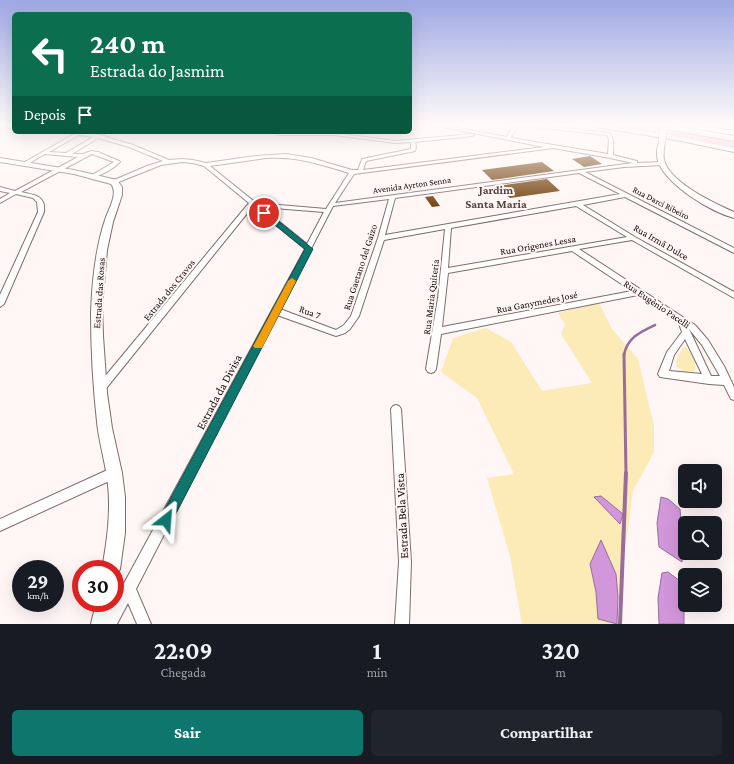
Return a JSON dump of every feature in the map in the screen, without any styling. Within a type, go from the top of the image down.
[{"type":"main road","points":[[662,154],[662,163],[671,175],[682,185],[698,196],[734,215]]},
{"type":"main road","points":[[0,160],[59,169],[94,176],[114,182]]},
{"type":"main road","name":"Estrada das Rosas","points":[[113,560],[117,538],[118,500],[104,424],[96,314],[99,268],[108,226],[118,195],[118,187],[114,182]]},
{"type":"main road","points":[[101,624],[103,612]]},
{"type":"street","points":[[26,163],[42,154]]},
{"type":"street","points":[[69,154],[84,156]]},
{"type":"street","points":[[0,201],[89,154]]},
{"type":"street","points":[[94,176],[117,162],[99,154]]},
{"type":"street","points":[[152,154],[167,161]]},
{"type":"street","name":"Estrada da Divisa","points":[[109,624],[129,589],[330,208],[364,160],[396,154]]},
{"type":"street","points":[[114,182],[167,161],[183,159],[206,165],[286,156],[356,172],[496,154]]},
{"type":"street","points":[[598,154],[640,164]]},
{"type":"street","name":"Avenida Ayrton Senna","points":[[252,204],[330,208],[640,164],[662,163]]},
{"type":"street","points":[[206,165],[309,249]]},
{"type":"street","name":"Rua Darci Ribeiro","points":[[581,172],[734,251]]},
{"type":"street","points":[[0,189],[39,199],[42,204],[41,212],[0,304]]},
{"type":"street","points":[[380,238],[626,196]]},
{"type":"street","name":"Rua Gaetano del Gaizo","points":[[336,333],[344,331],[350,325],[354,316],[392,198]]},
{"type":"street","name":"Estrada dos Cravos","points":[[101,388],[252,204]]},
{"type":"street","name":"Rua Irmã Dulce","points":[[579,205],[633,238],[734,295]]},
{"type":"street","name":"Rua Maria Quiteria","points":[[431,369],[438,331],[445,271],[448,227]]},
{"type":"street","name":"Rua Origenes Lessa","points":[[445,271],[633,238]]},
{"type":"street","name":"Rua Eugênio Pacelli","points":[[574,249],[692,327],[700,336],[731,389]]},
{"type":"street","name":"Rua Ganymedes José","points":[[438,331],[640,292]]},
{"type":"street","name":"Rua 7","points":[[276,311],[336,333]]},
{"type":"street","points":[[680,319],[709,380]]},
{"type":"street","points":[[686,332],[670,354],[663,374],[709,380],[731,389]]},
{"type":"street","name":"Estrada Bela Vista","points":[[396,409],[405,562],[402,624]]},
{"type":"street","points":[[0,525],[114,473]]},
{"type":"street","points":[[129,589],[144,624]]},
{"type":"shaded area","points":[[599,303],[612,329],[638,359],[654,426],[654,452],[633,491],[615,624],[522,624],[510,556],[487,478],[514,474],[477,398],[441,372],[453,338],[486,328],[511,342],[542,391],[592,383],[561,334],[565,324],[558,313]]},
{"type":"shaded area","points":[[684,346],[693,357],[695,371],[685,372],[677,367],[676,360]]},
{"type":"shaded area","points":[[601,496],[623,514],[620,524],[594,497]]},
{"type":"shaded area","points":[[661,497],[668,499],[680,509],[681,516],[678,516],[678,559],[659,547],[657,523]]},
{"type":"shaded area","points":[[601,540],[616,574],[618,597],[617,624],[598,619],[596,592],[590,564]]},
{"type":"shaded area","points":[[668,572],[678,580],[678,612],[684,612],[684,624],[659,624],[658,598],[662,573]]},
{"type":"building","points":[[590,156],[602,164],[584,167],[572,159]]},
{"type":"building","points":[[542,162],[554,171],[492,180],[482,170]]},
{"type":"building","points":[[547,179],[560,191],[510,198],[505,194],[501,195],[494,188],[499,187],[498,186]]},
{"type":"building","points":[[433,196],[440,206],[432,207],[425,197]]},
{"type":"waterway","points":[[624,355],[628,344],[635,336],[655,325]]},
{"type":"waterway","points":[[624,355],[626,473]]},
{"type":"waterway","points":[[620,624],[626,473]]},
{"type":"slow traffic","points":[[258,346],[292,281]]},
{"type":"district","name":"Jardim Santa Maria","points":[[496,197]]},
{"type":"route","points":[[166,520],[309,249],[264,213]]}]
